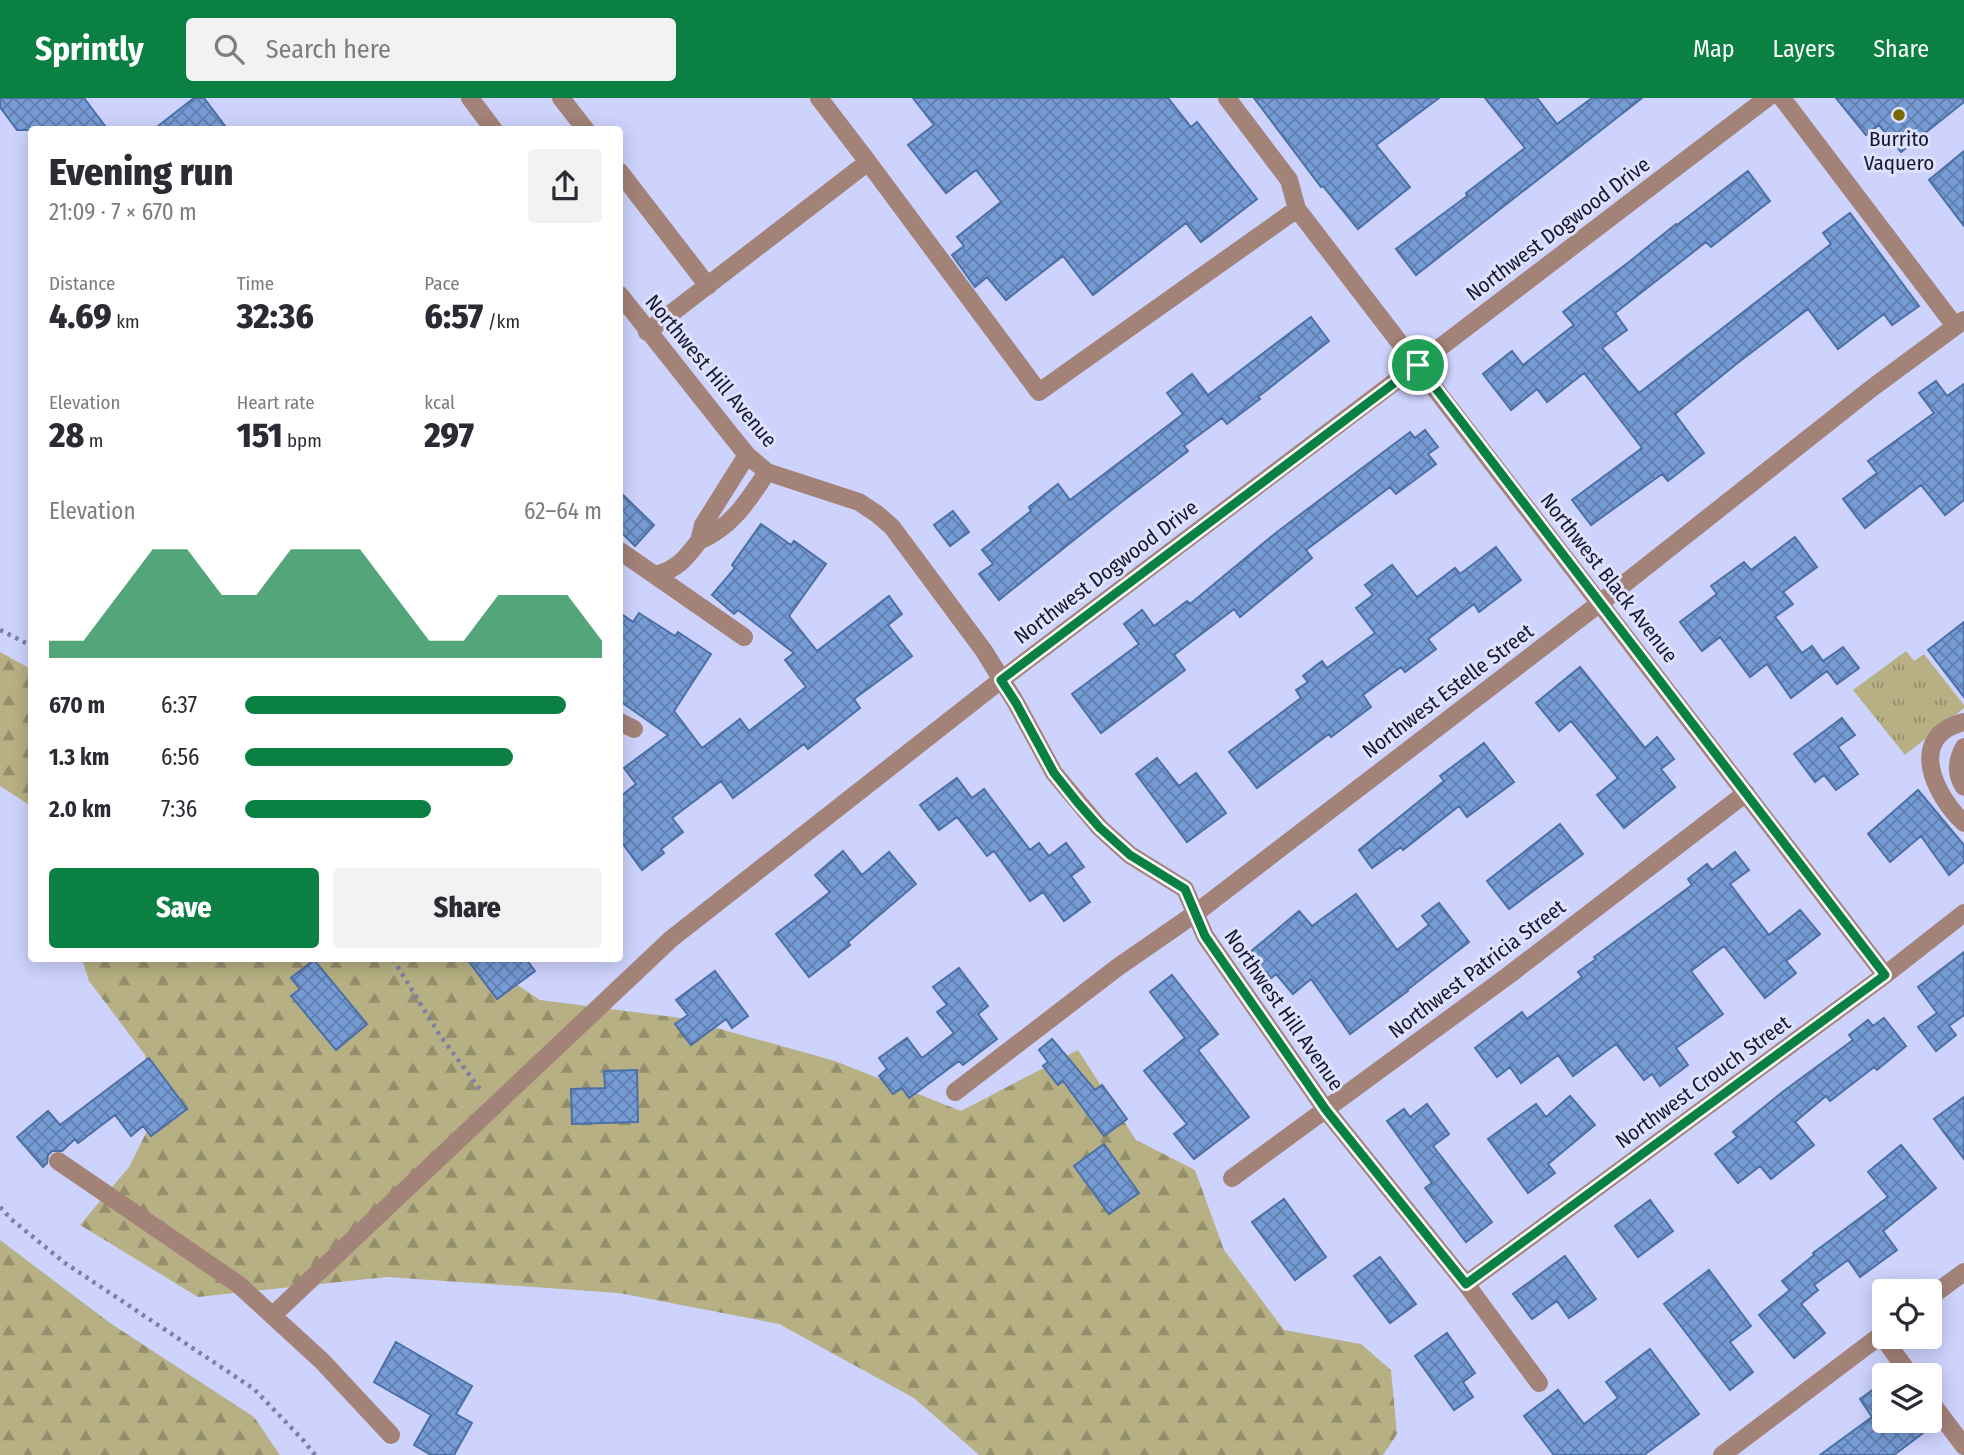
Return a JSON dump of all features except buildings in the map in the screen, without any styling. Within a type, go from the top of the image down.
[{"type":"street","points":[[470,98],[491,126]]},
{"type":"street","points":[[561,98],[583,126]]},
{"type":"street","points":[[819,98],[1039,392],[1297,209]]},
{"type":"street","name":"Northwest Black Avenue","points":[[1227,98],[1289,180],[1297,209],[1885,975]]},
{"type":"street","points":[[1782,98],[1960,323]]},
{"type":"street","name":"Northwest Dogwood Drive","points":[[273,1315],[671,939],[1001,680],[1418,365],[1758,101]]},
{"type":"street","points":[[647,332],[868,162]]},
{"type":"street","points":[[623,177],[708,286]]},
{"type":"street","name":"Northwest Hill Avenue","points":[[623,299],[747,455],[767,472],[859,502],[877,513],[892,527],[984,651],[1054,773],[1100,828],[1130,855],[1185,889],[1205,936],[1326,1110],[1466,1284],[1539,1383]]},
{"type":"street","name":"Northwest Estelle Street","points":[[955,1092],[1118,967],[1196,912],[1600,603],[1861,396],[1960,323]]},
{"type":"street","points":[[655,575],[682,564],[699,541],[703,525],[747,455]]},
{"type":"street","points":[[699,541],[717,533],[732,521],[767,472]]},
{"type":"street","points":[[623,553],[744,637]]},
{"type":"street","points":[[1964,722],[1943,731],[1935,739],[1930,760],[1935,785],[1956,816],[1964,823]]},
{"type":"street","points":[[1964,747],[1957,767],[1964,787]]},
{"type":"street","name":"Northwest Patricia Street","points":[[1232,1178],[1509,975],[1746,793]]},
{"type":"street","name":"Northwest Crouch Street","points":[[1466,1284],[1885,975],[1964,913]]},
{"type":"street","points":[[58,1161],[238,1283],[322,1361],[391,1435]]},
{"type":"street","points":[[1942,1288],[1964,1272]]},
{"type":"street","points":[[1722,1455],[1872,1341]]},
{"type":"street","points":[[1942,1417],[1964,1446]]},
{"type":"path","points":[[0,630],[28,644]]},
{"type":"path","points":[[395,962],[439,1034],[494,1107]]},
{"type":"path","points":[[0,1207],[65,1263],[254,1389],[315,1455]]},
{"type":"green space","points":[[1906,651],[1914,661],[1924,654],[1964,708],[1905,755],[1853,690]]},
{"type":"green space","points":[[0,652],[28,667],[28,804],[0,786]]},
{"type":"green space","points":[[83,962],[483,962],[540,1000],[681,1018],[835,1061],[961,1111],[1078,1050],[1136,1140],[1195,1170],[1224,1250],[1284,1330],[1361,1344],[1391,1370],[1397,1434],[1383,1455],[979,1455],[914,1398],[779,1324],[619,1293],[387,1277],[198,1297],[80,1225],[129,1167],[152,1121],[145,1055],[89,981]]},
{"type":"green space","points":[[0,1240],[110,1323],[254,1417],[280,1455],[0,1455]]},
{"type":"place","name":"Burrito Vaquero","points":[[1899,115]]},
{"type":"route","points":[[1418,365],[1885,975],[1466,1284],[1326,1110],[1205,936],[1185,889],[1130,855],[1100,828],[1054,773],[1001,680],[1418,365]]}]
